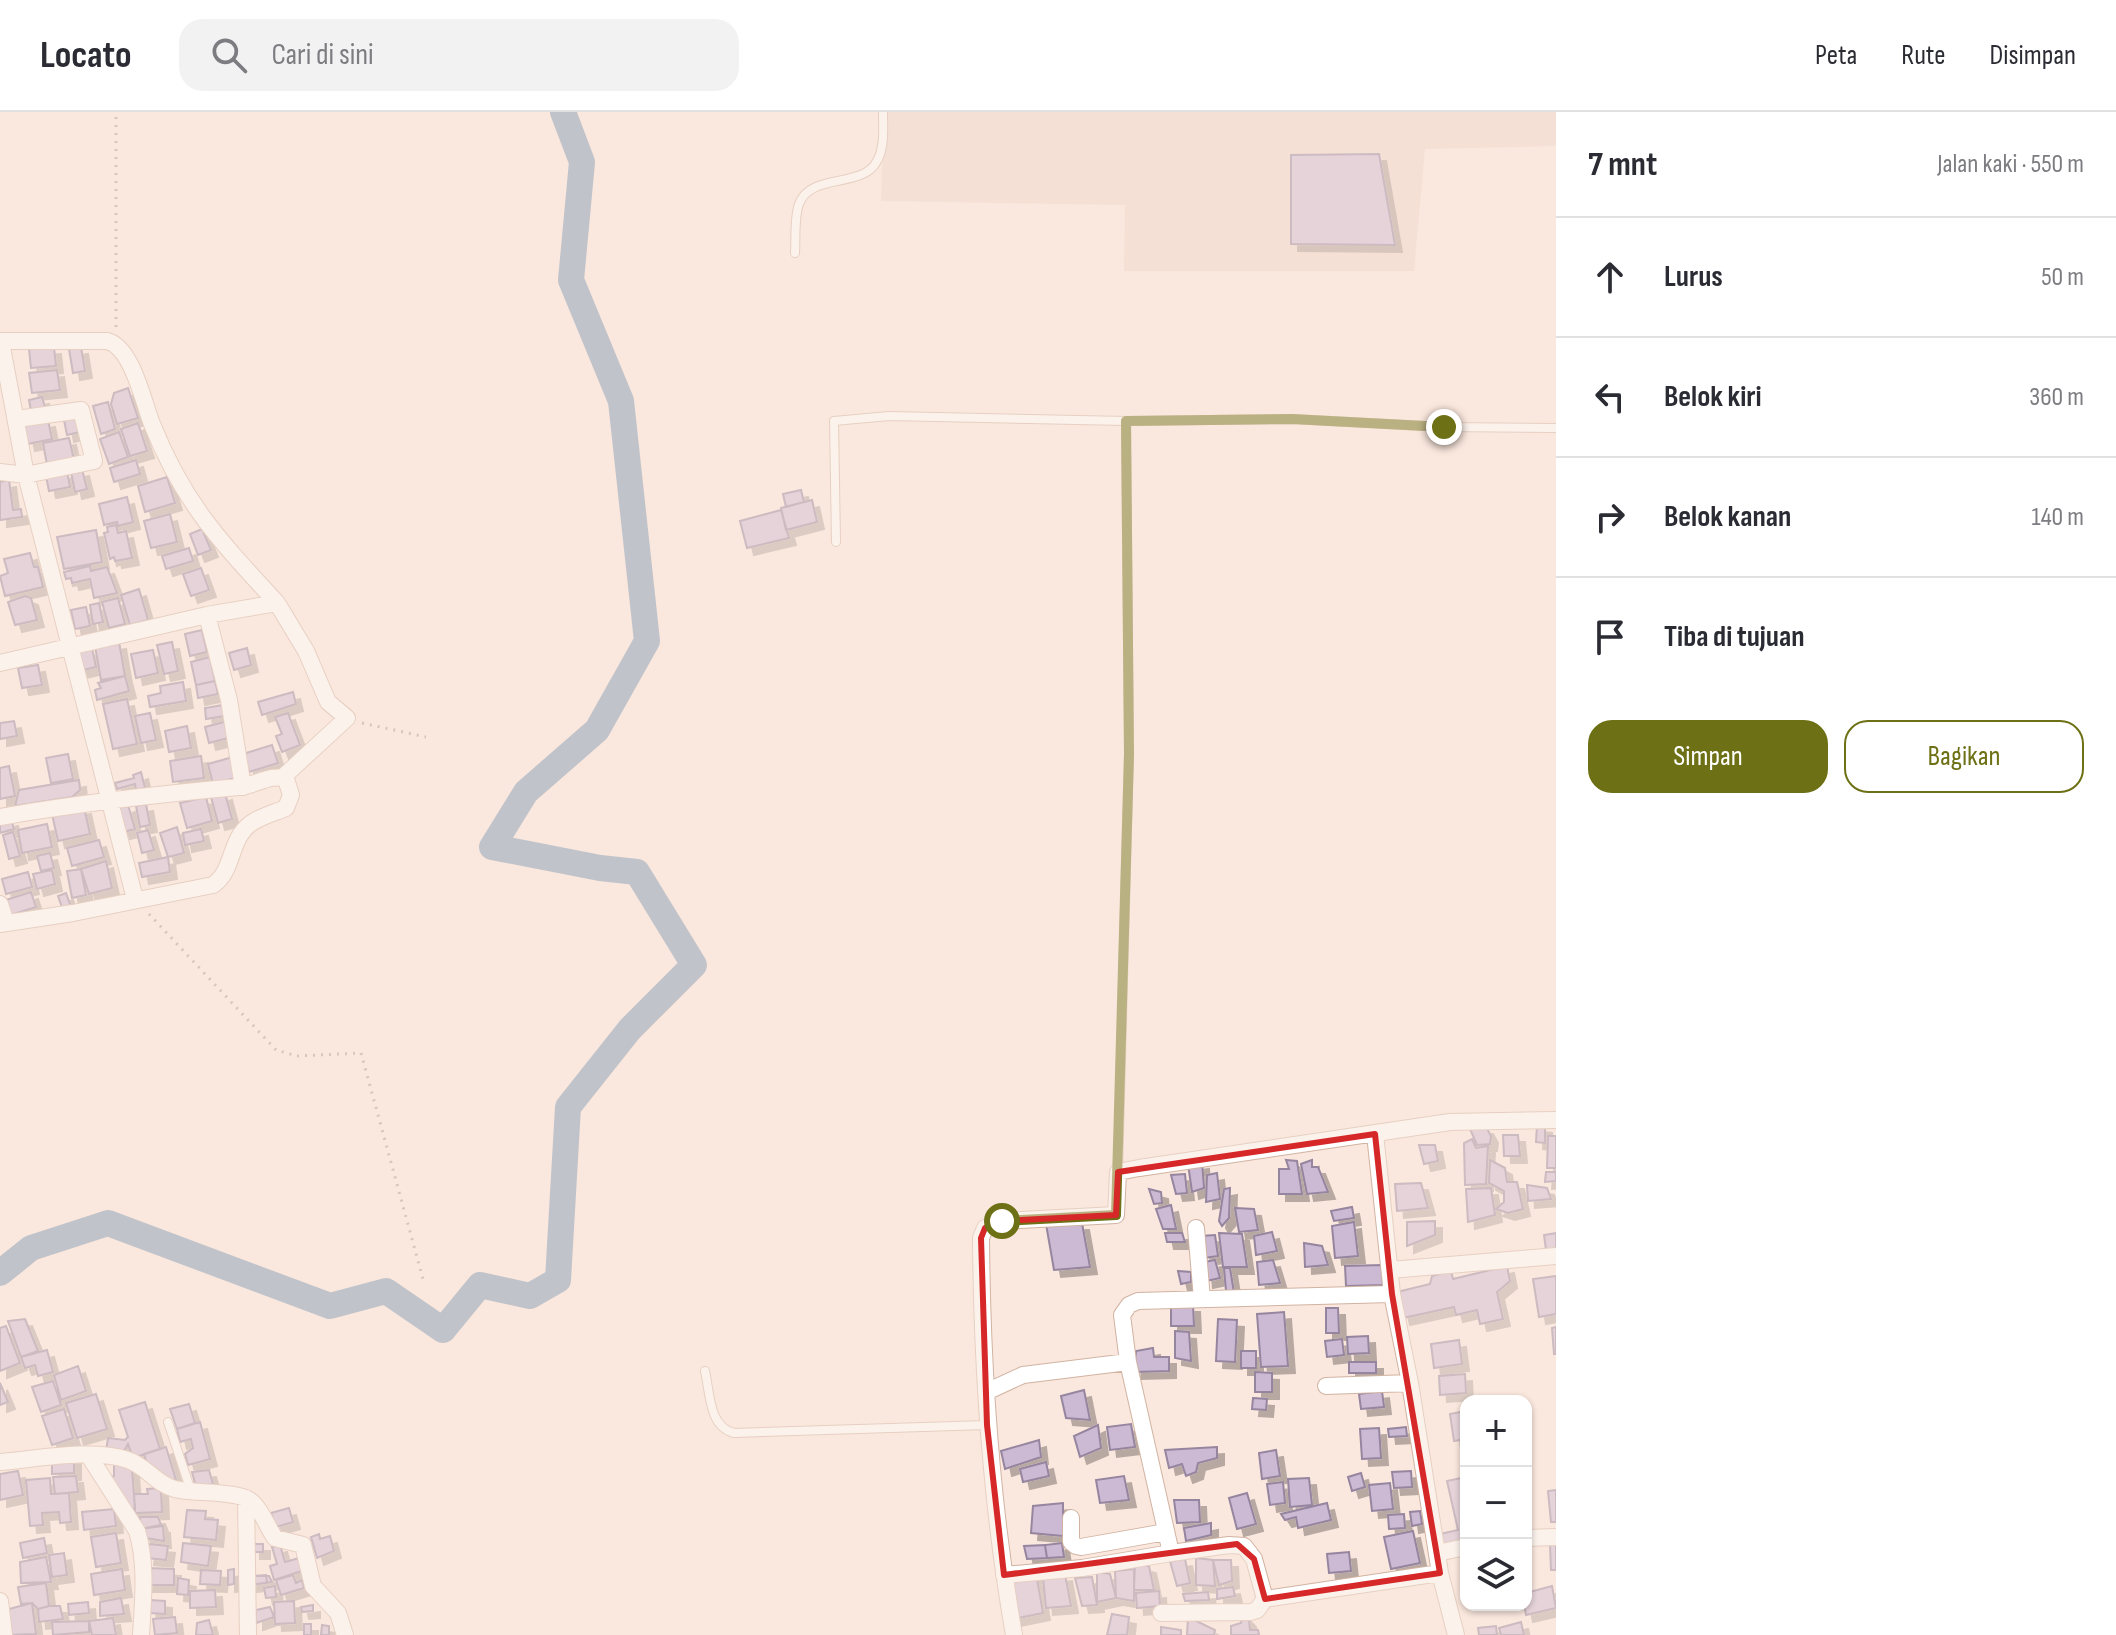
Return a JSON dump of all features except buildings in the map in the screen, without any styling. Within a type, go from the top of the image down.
[{"type":"street","points":[[0,817],[109,799],[193,789],[243,787],[283,777],[347,718],[328,702],[306,651],[277,603],[211,531],[180,487],[130,364],[116,343],[0,341],[26,475],[70,645],[109,799],[135,899]]},
{"type":"street","points":[[0,472],[26,475],[94,461],[81,410],[17,419]]},
{"type":"street","points":[[0,663],[207,615],[277,603]]},
{"type":"street","points":[[207,615],[229,700],[243,787]]},
{"type":"street","points":[[0,904],[3,923],[203,888],[221,880],[242,832],[258,819],[289,805],[289,785],[283,777]]},
{"type":"street","points":[[1014,1635],[987,1425],[981,1238],[985,1228],[1002,1221],[1116,1215],[1118,1172],[1450,1122],[1556,1120]]},
{"type":"street","points":[[1375,1134],[1392,1294],[1410,1383],[1440,1573],[1456,1635]]},
{"type":"street","points":[[1196,1228],[1202,1299]]},
{"type":"street","points":[[1390,1270],[1556,1256]]},
{"type":"street","points":[[1171,1553],[1128,1362],[1122,1315],[1129,1305],[1138,1301],[1392,1294]]},
{"type":"street","points":[[986,1392],[1023,1375],[1128,1362]]},
{"type":"street","points":[[1326,1386],[1410,1383]]},
{"type":"street","points":[[89,1456],[137,1531],[143,1563],[141,1635]]},
{"type":"street","points":[[0,1462],[89,1456],[127,1460],[165,1485],[191,1492],[246,1498],[258,1509],[275,1538],[281,1542],[303,1545],[313,1586],[338,1613],[345,1635]]},
{"type":"street","points":[[246,1498],[248,1635]]},
{"type":"street","points":[[1071,1518],[1071,1542],[1081,1547],[1166,1532]]},
{"type":"street","points":[[1532,1538],[1556,1537]]},
{"type":"street","points":[[1004,1575],[1082,1568],[1229,1545],[1244,1546],[1254,1559],[1265,1599]]},
{"type":"street","points":[[1437,1553],[1460,1548]]},
{"type":"street","points":[[1161,1613],[1251,1612],[1257,1610],[1265,1599],[1440,1573]]},
{"type":"street","points":[[0,1601],[4,1635]]},
{"type":"lane","points":[[795,253],[798,206],[802,198],[811,190],[869,170],[877,163],[881,150],[883,112]]},
{"type":"lane","points":[[836,542],[834,421],[889,416],[1126,421],[1292,419],[1444,427],[1556,428]]},
{"type":"lane","points":[[1118,1172],[1129,739],[1126,421]]},
{"type":"lane","points":[[705,1371],[717,1423],[724,1430],[734,1433],[987,1425]]},
{"type":"lane","points":[[168,1422],[191,1492]]},
{"type":"path","points":[[116,112],[116,343]]},
{"type":"path","points":[[347,718],[426,737]]},
{"type":"path","points":[[135,899],[276,1050],[297,1056],[361,1053],[423,1279]]},
{"type":"highlighted area","points":[[1375,1134],[1392,1294],[1440,1573],[1265,1599],[1254,1559],[1237,1544],[1004,1575],[987,1425],[981,1238],[985,1228],[1002,1221],[1116,1215],[1118,1172]]},
{"type":"shaded area","points":[[884,112],[1556,112],[1556,146],[1425,149],[1414,271],[1124,271],[1125,205],[881,201]]},
{"type":"waterway","points":[[0,1273],[31,1248],[108,1223],[330,1306],[386,1291],[443,1330],[480,1285],[530,1296],[558,1280],[568,1107],[630,1029],[694,965],[637,872],[492,847],[526,792],[597,730],[647,641],[621,401],[571,280],[582,162],[563,112]]},
{"type":"route","points":[[1002,1221],[1116,1215],[1129,754],[1126,421],[1292,419],[1444,427]]}]
